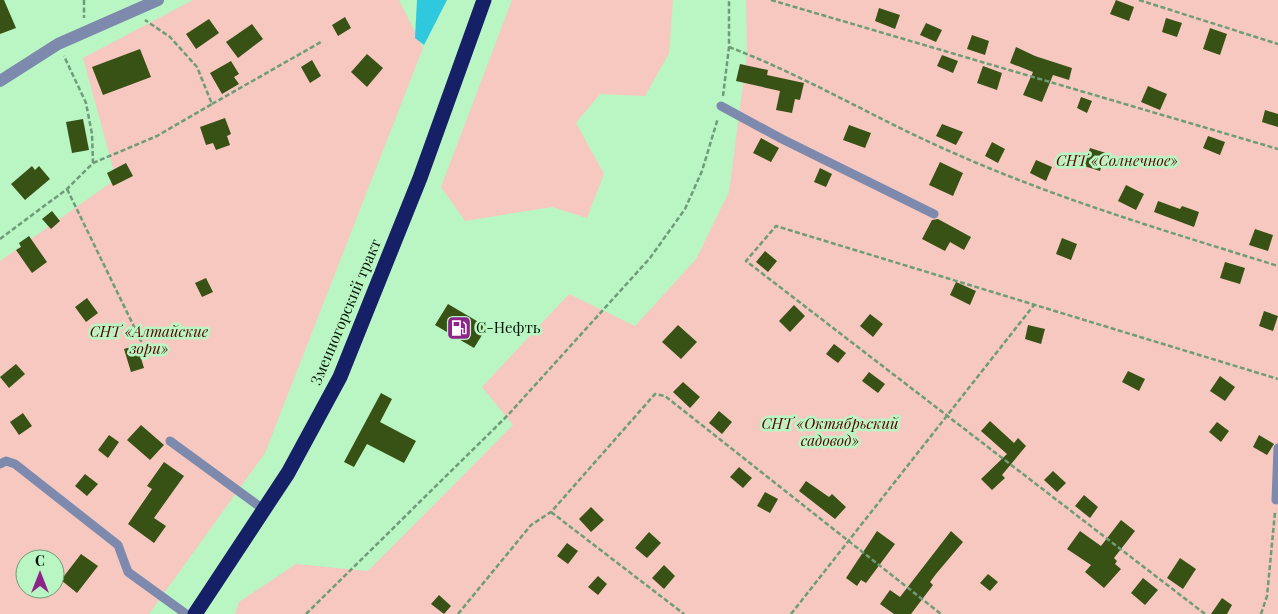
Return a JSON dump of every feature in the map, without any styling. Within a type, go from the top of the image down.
[{"type":"highway","name":"Змеиногорский тракт","points":[[195,614],[288,473],[340,377],[420,178],[484,0]]},
{"type":"street","points":[[0,81],[58,44],[158,0]]},
{"type":"lane","points":[[721,106],[782,139],[934,214]]},
{"type":"lane","points":[[170,442],[263,509]]},
{"type":"lane","points":[[1276,500],[1278,448]]},
{"type":"lane","points":[[0,464],[6,461],[15,464],[118,545],[128,572],[186,614]]},
{"type":"path","points":[[306,614],[508,415],[650,258],[686,210],[702,170],[721,106],[729,47],[729,0]]},
{"type":"path","points":[[771,0],[1278,149]]},
{"type":"path","points":[[1139,0],[1278,44]]},
{"type":"path","points":[[128,13],[145,20],[170,37],[197,68],[212,104]]},
{"type":"path","points":[[0,239],[67,189],[94,163],[158,136],[321,42]]},
{"type":"path","points":[[58,44],[86,103],[92,134],[94,163]]},
{"type":"path","points":[[729,47],[774,64],[955,154],[1066,199],[1278,266]]},
{"type":"path","points":[[67,189],[142,343]]},
{"type":"path","points":[[1205,614],[746,261],[776,226],[1278,379]]},
{"type":"path","points":[[791,614],[1034,305]]},
{"type":"path","points":[[458,614],[531,526],[550,512],[655,394],[665,396],[941,614]]},
{"type":"path","points":[[1261,614],[1267,596],[1276,500]]},
{"type":"path","points":[[550,512],[684,614]]},
{"type":"green space","name":"СНТ «Алтайские зори»","points":[[193,0],[399,0],[423,48],[265,453],[149,614],[0,614],[0,261],[116,179],[83,58]]},
{"type":"green space","points":[[512,0],[673,0],[669,53],[645,96],[600,94],[576,123],[604,174],[587,218],[552,207],[465,221],[441,187]]},
{"type":"green space","points":[[746,0],[1278,0],[1278,614],[235,614],[239,602],[296,564],[368,571],[513,425],[482,387],[569,294],[635,326],[696,259],[729,192],[747,54]]},
{"type":"water","points":[[417,0],[447,0],[424,45],[415,38]]},
{"type":"building","points":[[0,0],[4,0],[16,28],[0,34]]},
{"type":"building","points":[[1116,0],[1134,7],[1129,21],[1110,14]]},
{"type":"building","points":[[879,8],[900,15],[895,29],[875,21]]},
{"type":"building","points":[[345,17],[351,28],[338,36],[332,25]]},
{"type":"building","points":[[1166,18],[1182,23],[1177,37],[1162,32]]},
{"type":"building","points":[[209,19],[219,33],[196,49],[186,34]]},
{"type":"building","points":[[926,23],[942,30],[936,42],[920,35]]},
{"type":"building","points":[[252,24],[263,39],[238,58],[226,42]]},
{"type":"building","points":[[1210,28],[1227,34],[1220,55],[1203,49]]},
{"type":"building","points":[[972,35],[989,41],[985,55],[967,49]]},
{"type":"building","points":[[1016,47],[1035,56],[1072,68],[1069,80],[1053,75],[1042,102],[1023,95],[1033,72],[1010,63]]},
{"type":"building","points":[[140,49],[151,77],[103,95],[92,67]]},
{"type":"building","points":[[367,54],[383,68],[367,87],[351,72]]},
{"type":"building","points":[[942,55],[958,61],[953,73],[937,66]]},
{"type":"building","points":[[312,60],[321,76],[310,83],[301,67]]},
{"type":"building","points":[[231,61],[239,74],[234,77],[239,84],[222,94],[210,73]]},
{"type":"building","points":[[740,64],[768,70],[767,75],[804,83],[800,100],[795,99],[792,113],[776,110],[780,91],[736,81]]},
{"type":"building","points":[[983,66],[1002,73],[997,90],[977,83]]},
{"type":"building","points":[[1148,86],[1167,94],[1160,110],[1141,102]]},
{"type":"building","points":[[1081,97],[1092,101],[1087,113],[1077,108]]},
{"type":"building","points":[[1265,110],[1278,114],[1278,127],[1262,122]]},
{"type":"building","points":[[225,118],[231,134],[227,136],[230,145],[216,150],[213,143],[206,145],[200,127]]},
{"type":"building","points":[[83,119],[89,150],[72,153],[66,122]]},
{"type":"building","points":[[942,124],[963,132],[956,145],[936,136]]},
{"type":"building","points":[[849,125],[871,133],[865,148],[843,140]]},
{"type":"building","points":[[1208,136],[1225,142],[1220,155],[1203,148]]},
{"type":"building","points":[[761,138],[779,148],[771,162],[753,153]]},
{"type":"building","points":[[992,142],[1005,149],[998,163],[985,156]]},
{"type":"building","points":[[1090,148],[1106,153],[1100,171],[1084,166]]},
{"type":"building","points":[[1036,160],[1052,167],[1046,181],[1030,173]]},
{"type":"building","points":[[940,162],[963,173],[953,196],[929,185]]},
{"type":"building","points":[[126,163],[133,176],[113,186],[107,173]]},
{"type":"building","points":[[32,166],[35,170],[39,166],[50,179],[25,200],[11,184]]},
{"type":"building","points":[[820,168],[832,174],[826,187],[814,182]]},
{"type":"building","points":[[1126,185],[1144,194],[1136,210],[1118,201]]},
{"type":"building","points":[[1158,201],[1180,209],[1182,206],[1199,212],[1194,227],[1154,212]]},
{"type":"building","points":[[52,211],[60,221],[51,229],[42,219]]},
{"type":"building","points":[[938,219],[971,237],[964,250],[950,242],[945,251],[922,239],[932,220]]},
{"type":"building","points":[[1255,229],[1273,235],[1268,251],[1249,245]]},
{"type":"building","points":[[29,236],[47,262],[32,273],[16,250],[21,247],[19,243]]},
{"type":"building","points":[[1062,238],[1077,244],[1071,260],[1056,254]]},
{"type":"building","points":[[765,251],[777,261],[768,272],[756,262]]},
{"type":"building","points":[[1225,262],[1245,268],[1240,284],[1220,278]]},
{"type":"building","points":[[206,278],[213,292],[202,297],[195,283]]},
{"type":"building","points":[[956,282],[976,291],[970,305],[950,295]]},
{"type":"building","points":[[87,298],[98,313],[86,322],[75,307]]},
{"type":"building","points":[[448,304],[487,327],[474,348],[435,325]]},
{"type":"building","points":[[794,305],[805,316],[790,332],[779,321]]},
{"type":"building","points":[[1264,311],[1278,316],[1273,331],[1259,326]]},
{"type":"building","points":[[870,314],[883,324],[873,337],[860,326]]},
{"type":"building","points":[[678,325],[697,342],[681,359],[662,342]]},
{"type":"building","points":[[1028,325],[1045,329],[1041,344],[1025,339]]},
{"type":"building","points":[[834,344],[846,353],[838,363],[826,354]]},
{"type":"building","points":[[137,345],[144,368],[131,372],[124,349]]},
{"type":"building","points":[[16,364],[25,374],[9,388],[0,377]]},
{"type":"building","points":[[1128,371],[1145,379],[1139,391],[1122,382]]},
{"type":"building","points":[[869,372],[885,384],[878,393],[862,381]]},
{"type":"building","points":[[1220,376],[1235,387],[1225,401],[1210,391]]},
{"type":"building","points":[[683,382],[700,397],[690,408],[673,392]]},
{"type":"building","points":[[381,393],[392,399],[380,422],[416,441],[404,463],[367,444],[354,467],[344,462]]},
{"type":"building","points":[[719,411],[732,422],[722,434],[709,423]]},
{"type":"building","points":[[23,413],[32,426],[19,435],[10,422]]},
{"type":"building","points":[[990,421],[1014,443],[1018,438],[1026,446],[1002,475],[1005,478],[992,490],[981,479],[1007,454],[981,431]]},
{"type":"building","points":[[1217,422],[1229,431],[1221,442],[1209,432]]},
{"type":"building","points":[[141,425],[164,445],[150,460],[127,440]]},
{"type":"building","points":[[109,435],[119,442],[108,458],[98,450]]},
{"type":"building","points":[[1259,435],[1274,444],[1267,455],[1253,447]]},
{"type":"building","points":[[164,462],[184,476],[154,518],[166,526],[154,543],[128,524],[152,489],[147,486]]},
{"type":"building","points":[[739,467],[752,478],[743,488],[730,477]]},
{"type":"building","points":[[1053,471],[1066,483],[1057,492],[1044,480]]},
{"type":"building","points":[[85,474],[98,484],[87,496],[75,486]]},
{"type":"building","points":[[806,481],[829,497],[832,494],[846,507],[835,519],[799,491]]},
{"type":"building","points":[[765,492],[778,499],[770,513],[757,506]]},
{"type":"building","points":[[1084,495],[1098,507],[1090,518],[1075,506]]},
{"type":"building","points":[[591,507],[604,520],[591,532],[579,519]]},
{"type":"building","points":[[1121,520],[1135,531],[1114,558],[1117,561],[1115,564],[1121,569],[1104,588],[1085,572],[1091,565],[1067,549],[1080,531],[1101,546]]},
{"type":"building","points":[[877,531],[895,544],[866,583],[861,580],[857,586],[846,578]]},
{"type":"building","points":[[951,531],[963,542],[930,582],[933,585],[911,614],[894,614],[880,604],[890,590],[900,597]]},
{"type":"building","points":[[649,532],[661,543],[647,558],[635,548]]},
{"type":"building","points":[[567,543],[578,551],[568,564],[557,556]]},
{"type":"building","points":[[81,554],[98,566],[77,593],[65,583],[65,575]]},
{"type":"building","points":[[1180,558],[1196,569],[1183,589],[1167,578]]},
{"type":"building","points":[[664,565],[675,576],[664,589],[652,578]]},
{"type":"building","points":[[988,574],[998,582],[990,591],[980,583]]},
{"type":"building","points":[[598,576],[607,584],[598,595],[588,587]]},
{"type":"building","points":[[1143,578],[1158,590],[1145,605],[1131,593]]},
{"type":"building","points":[[439,595],[451,606],[444,614],[431,604]]},
{"type":"building","points":[[1222,598],[1232,605],[1227,614],[1211,614]]},
{"type":"place","name":"С-Нефть","points":[[459,328]]},
{"type":"park label","name":"СНТ «Солнечное»","points":[[1117,161]]},
{"type":"park label","name":"СНТ «Октябрьский садовод»","points":[[830,432]]}]
